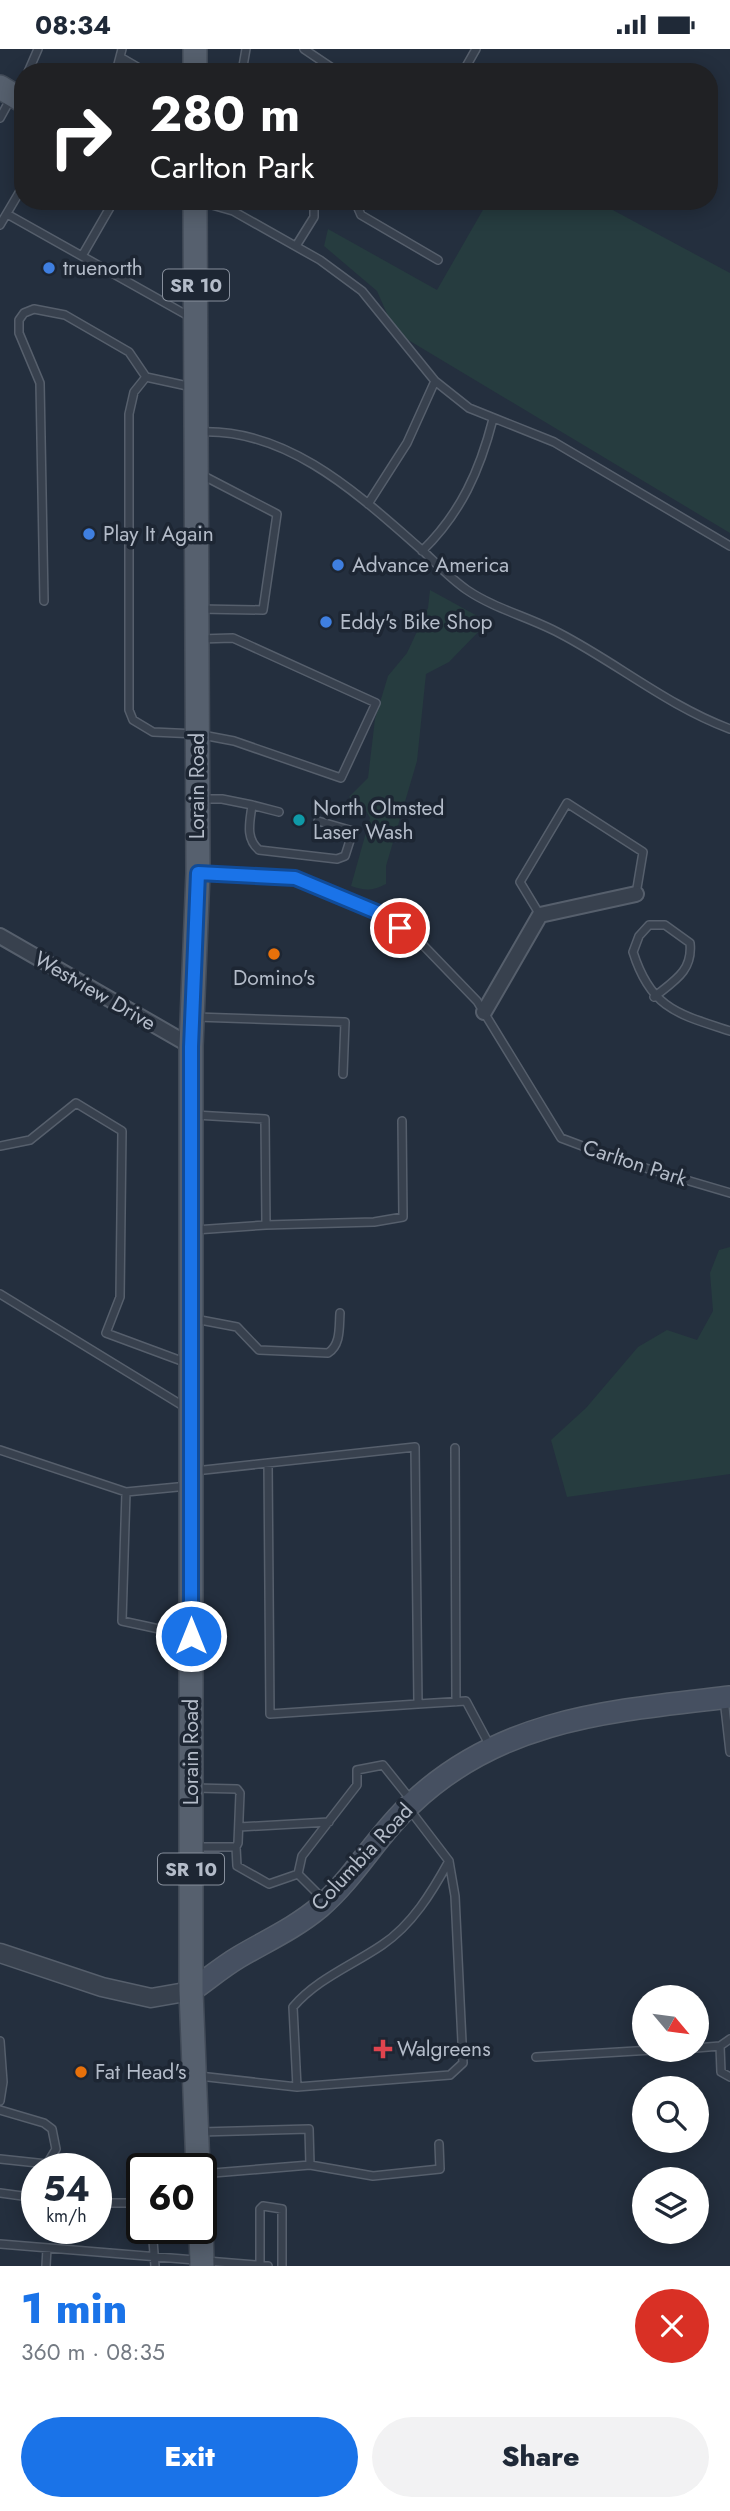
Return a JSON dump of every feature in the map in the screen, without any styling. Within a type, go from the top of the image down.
[{"type":"main road","name":"Lorain Road","points":[[196,210],[198,873],[191,1047],[191,1991],[198,2153]]},
{"type":"main road","name":"Columbia Road","points":[[191,1991],[237,1958],[293,1926],[326,1902],[410,1804],[444,1773],[490,1746],[524,1732],[570,1720],[727,1697]]},
{"type":"main road","points":[[201,2244],[202,2263]]},
{"type":"street","points":[[484,1012],[540,915],[636,894]]},
{"type":"street","name":"Westview Drive","points":[[0,936],[191,1047]]},
{"type":"street","name":"Columbia Road","points":[[0,1953],[102,1987],[151,1999],[191,1991]]},
{"type":"lane","points":[[304,49],[325,63]]},
{"type":"lane","points":[[0,118],[14,94]]},
{"type":"lane","points":[[0,225],[14,201]]},
{"type":"lane","points":[[82,256],[109,210]]},
{"type":"lane","points":[[229,210],[296,246],[362,291],[435,381],[469,408],[554,442],[730,546]]},
{"type":"lane","points":[[296,246],[314,218],[314,210]]},
{"type":"lane","points":[[358,210],[360,215],[438,260]]},
{"type":"lane","points":[[7,214],[196,321]]},
{"type":"lane","points":[[44,600],[40,383],[19,334],[19,320],[24,313],[34,309],[65,314],[129,352],[146,377],[196,388]]},
{"type":"lane","points":[[146,377],[134,392],[129,414],[129,710],[133,720],[153,732],[197,734],[234,741],[341,778],[376,703],[233,638],[197,639]]},
{"type":"lane","points":[[368,503],[407,443],[435,381]]},
{"type":"lane","points":[[422,551],[457,510],[474,480],[493,419]]},
{"type":"lane","points":[[196,432],[222,431],[282,449],[318,467],[368,503],[466,589],[560,633],[699,718],[730,729]]},
{"type":"lane","points":[[196,472],[277,514],[263,610],[197,609]]},
{"type":"lane","points":[[197,799],[222,799],[279,812]]},
{"type":"lane","points":[[540,915],[520,882],[567,803],[643,852],[636,894]]},
{"type":"lane","points":[[251,806],[249,834],[251,843],[259,850],[337,859],[345,856],[354,831],[318,821]]},
{"type":"lane","name":"Carlton Park","points":[[198,873],[295,878],[379,913],[422,944],[484,1012],[561,1138],[625,1162],[730,1193]]},
{"type":"lane","points":[[654,997],[685,972],[691,956],[690,943],[665,925],[649,925],[639,936],[633,952],[645,983],[654,997],[692,1019],[730,1031]]},
{"type":"lane","points":[[192,1017],[345,1022],[343,1074]]},
{"type":"lane","points":[[0,1146],[30,1140],[76,1103],[122,1131],[120,1297],[106,1333],[191,1365]]},
{"type":"lane","points":[[191,1115],[265,1119],[266,1224]]},
{"type":"lane","points":[[191,1230],[266,1224],[374,1222],[403,1217],[402,1121]]},
{"type":"lane","points":[[0,1294],[191,1411]]},
{"type":"lane","points":[[191,1319],[237,1327],[259,1350],[328,1353],[334,1349],[338,1338],[340,1313]]},
{"type":"lane","points":[[0,1450],[126,1492],[268,1463],[415,1447],[418,1704]]},
{"type":"lane","points":[[455,1448],[456,1702]]},
{"type":"lane","points":[[268,1463],[270,1714],[470,1703],[490,1746]]},
{"type":"lane","points":[[126,1492],[122,1621],[191,1636]]},
{"type":"lane","points":[[727,1697],[730,1752]]},
{"type":"lane","points":[[195,2075],[297,2087],[450,2075],[463,2063],[455,1896],[449,1861],[383,1765],[357,1770],[357,1785],[302,1856],[298,1874]]},
{"type":"lane","points":[[191,1788],[237,1789],[240,1793],[237,1866],[269,1884],[298,1874]]},
{"type":"lane","points":[[239,1827],[329,1822]]},
{"type":"lane","points":[[191,1847],[236,1847]]},
{"type":"lane","points":[[297,2087],[293,2007],[309,1989],[384,1944],[428,1900],[449,1861]]},
{"type":"lane","points":[[298,1874],[326,1902]]},
{"type":"lane","points":[[709,2047],[720,2046],[730,2039]]},
{"type":"lane","points":[[0,2041],[3,2082],[0,2101]]},
{"type":"lane","points":[[720,2046],[721,2072],[730,2077]]},
{"type":"lane","points":[[536,2057],[632,2051]]},
{"type":"lane","points":[[0,2110],[44,2123],[52,2129],[56,2149],[47,2164],[0,2159]]},
{"type":"lane","points":[[197,2132],[309,2129],[310,2165]]},
{"type":"lane","points":[[217,2173],[310,2165],[373,2176],[440,2169],[439,2144]]},
{"type":"lane","points":[[0,2193],[21,2196]]},
{"type":"lane","points":[[0,2244],[202,2263],[262,2265],[260,2209],[263,2206],[278,2206],[282,2209],[282,2266]]},
{"type":"lane","points":[[154,2244],[155,2266]]},
{"type":"lane","points":[[46,2266],[47,2248]]},
{"type":"green space","points":[[483,210],[613,210],[730,273],[730,533],[395,332],[377,291],[324,246],[328,229],[437,290]]},
{"type":"green space","points":[[430,590],[481,618],[483,627],[449,662],[426,674],[417,761],[386,866],[386,884],[372,889],[360,889],[351,886],[370,818],[365,809],[349,797],[368,778],[375,719],[388,676],[407,653],[428,608]]},
{"type":"green space","points":[[730,1247],[730,1474],[567,1497],[551,1440],[586,1408],[638,1347],[667,1330],[697,1340],[713,1311],[710,1273],[719,1250]]},
{"type":"place","name":"truenorth","points":[[49,268]]},
{"type":"place","name":"Play It Again","points":[[89,534]]},
{"type":"place","name":"Advance America","points":[[338,565]]},
{"type":"place","name":"Eddy's Bike Shop","points":[[326,622]]},
{"type":"place","name":"North Olmsted Laser Wash","points":[[299,820]]},
{"type":"place","name":"Domino's","points":[[274,954]]},
{"type":"place","name":"Walgreens","points":[[383,2049]]},
{"type":"place","name":"Fat Head's","points":[[81,2072]]},
{"type":"route","points":[[191,1636],[191,1047],[198,873],[295,878],[379,913],[400,928]]}]
